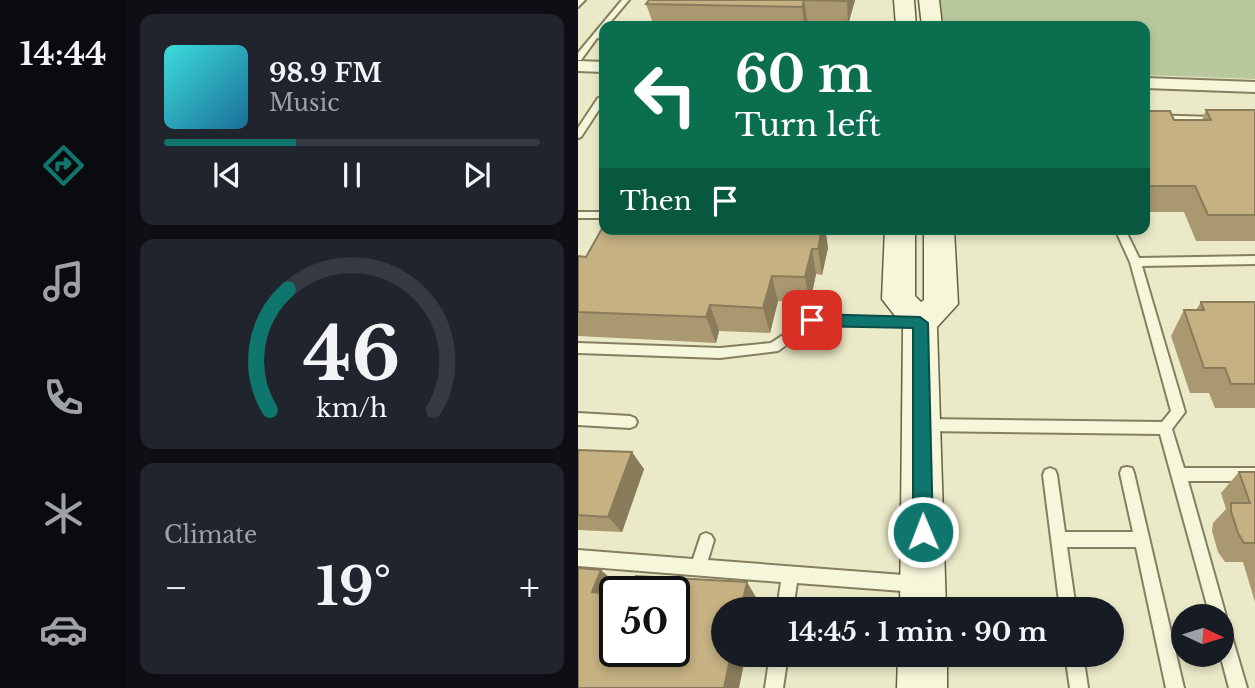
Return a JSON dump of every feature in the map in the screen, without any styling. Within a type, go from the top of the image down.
[{"type":"main road","points":[[904,0],[906,21]]},
{"type":"main road","points":[[929,0],[931,21]]},
{"type":"main road","points":[[900,235],[898,299],[920,323],[923,597]]},
{"type":"main road","points":[[920,323],[941,304],[939,235]]},
{"type":"main road","points":[[922,688],[923,667]]},
{"type":"street","points":[[578,66],[599,67]]},
{"type":"street","points":[[1150,83],[1255,87]]},
{"type":"lane","points":[[578,5],[582,0]]},
{"type":"lane","points":[[611,21],[626,0]]},
{"type":"lane","points":[[578,58],[599,37]]},
{"type":"lane","points":[[578,135],[599,103]]},
{"type":"lane","points":[[1150,118],[1228,121]]},
{"type":"lane","points":[[578,215],[599,215]]},
{"type":"lane","points":[[1123,235],[1135,262],[1178,412],[1165,428]]},
{"type":"lane","points":[[1135,262],[1255,260]]},
{"type":"lane","points":[[578,348],[720,353],[775,348],[812,320],[920,323]]},
{"type":"lane","points":[[578,419],[630,422]]},
{"type":"lane","points":[[922,425],[1165,428]]},
{"type":"lane","points":[[1165,428],[1215,604]]},
{"type":"lane","points":[[1126,473],[1175,688]]},
{"type":"lane","points":[[1179,474],[1255,475]]},
{"type":"lane","points":[[1050,475],[1066,597]]},
{"type":"lane","points":[[1059,539],[1142,540]]},
{"type":"lane","points":[[698,567],[706,540]]},
{"type":"lane","points":[[578,558],[790,574],[923,597]]},
{"type":"lane","points":[[787,597],[790,574]]},
{"type":"lane","points":[[774,688],[777,667]]},
{"type":"lane","points":[[1076,667],[1079,688]]},
{"type":"lane","points":[[1232,667],[1238,688]]},
{"type":"green space","points":[[938,0],[1255,0],[1255,79],[1150,75],[1150,21],[942,21]]},
{"type":"building","points":[[649,0],[804,0],[802,7],[646,4]]},
{"type":"building","points":[[1206,110],[1255,110],[1255,215],[1208,215],[1195,186],[1150,186],[1150,111],[1170,111],[1174,120],[1211,120]]},
{"type":"building","points":[[599,234],[821,235],[818,249],[812,249],[805,277],[772,276],[763,308],[710,305],[706,317],[578,312],[578,256],[586,257]]},
{"type":"building","points":[[1201,302],[1255,302],[1255,384],[1231,384],[1225,368],[1204,368],[1184,310],[1204,310]]},
{"type":"building","points":[[578,450],[632,452],[608,517],[578,515]]},
{"type":"building","points":[[1239,472],[1255,472],[1255,543],[1244,543],[1231,511],[1231,503],[1250,503]]},
{"type":"building","points":[[578,568],[601,570],[592,592],[599,593],[599,667],[690,667],[690,579],[747,582],[744,597],[711,597],[711,667],[728,667],[724,688],[578,688]]},
{"type":"route","points":[[812,320],[920,323],[923,532]]}]
